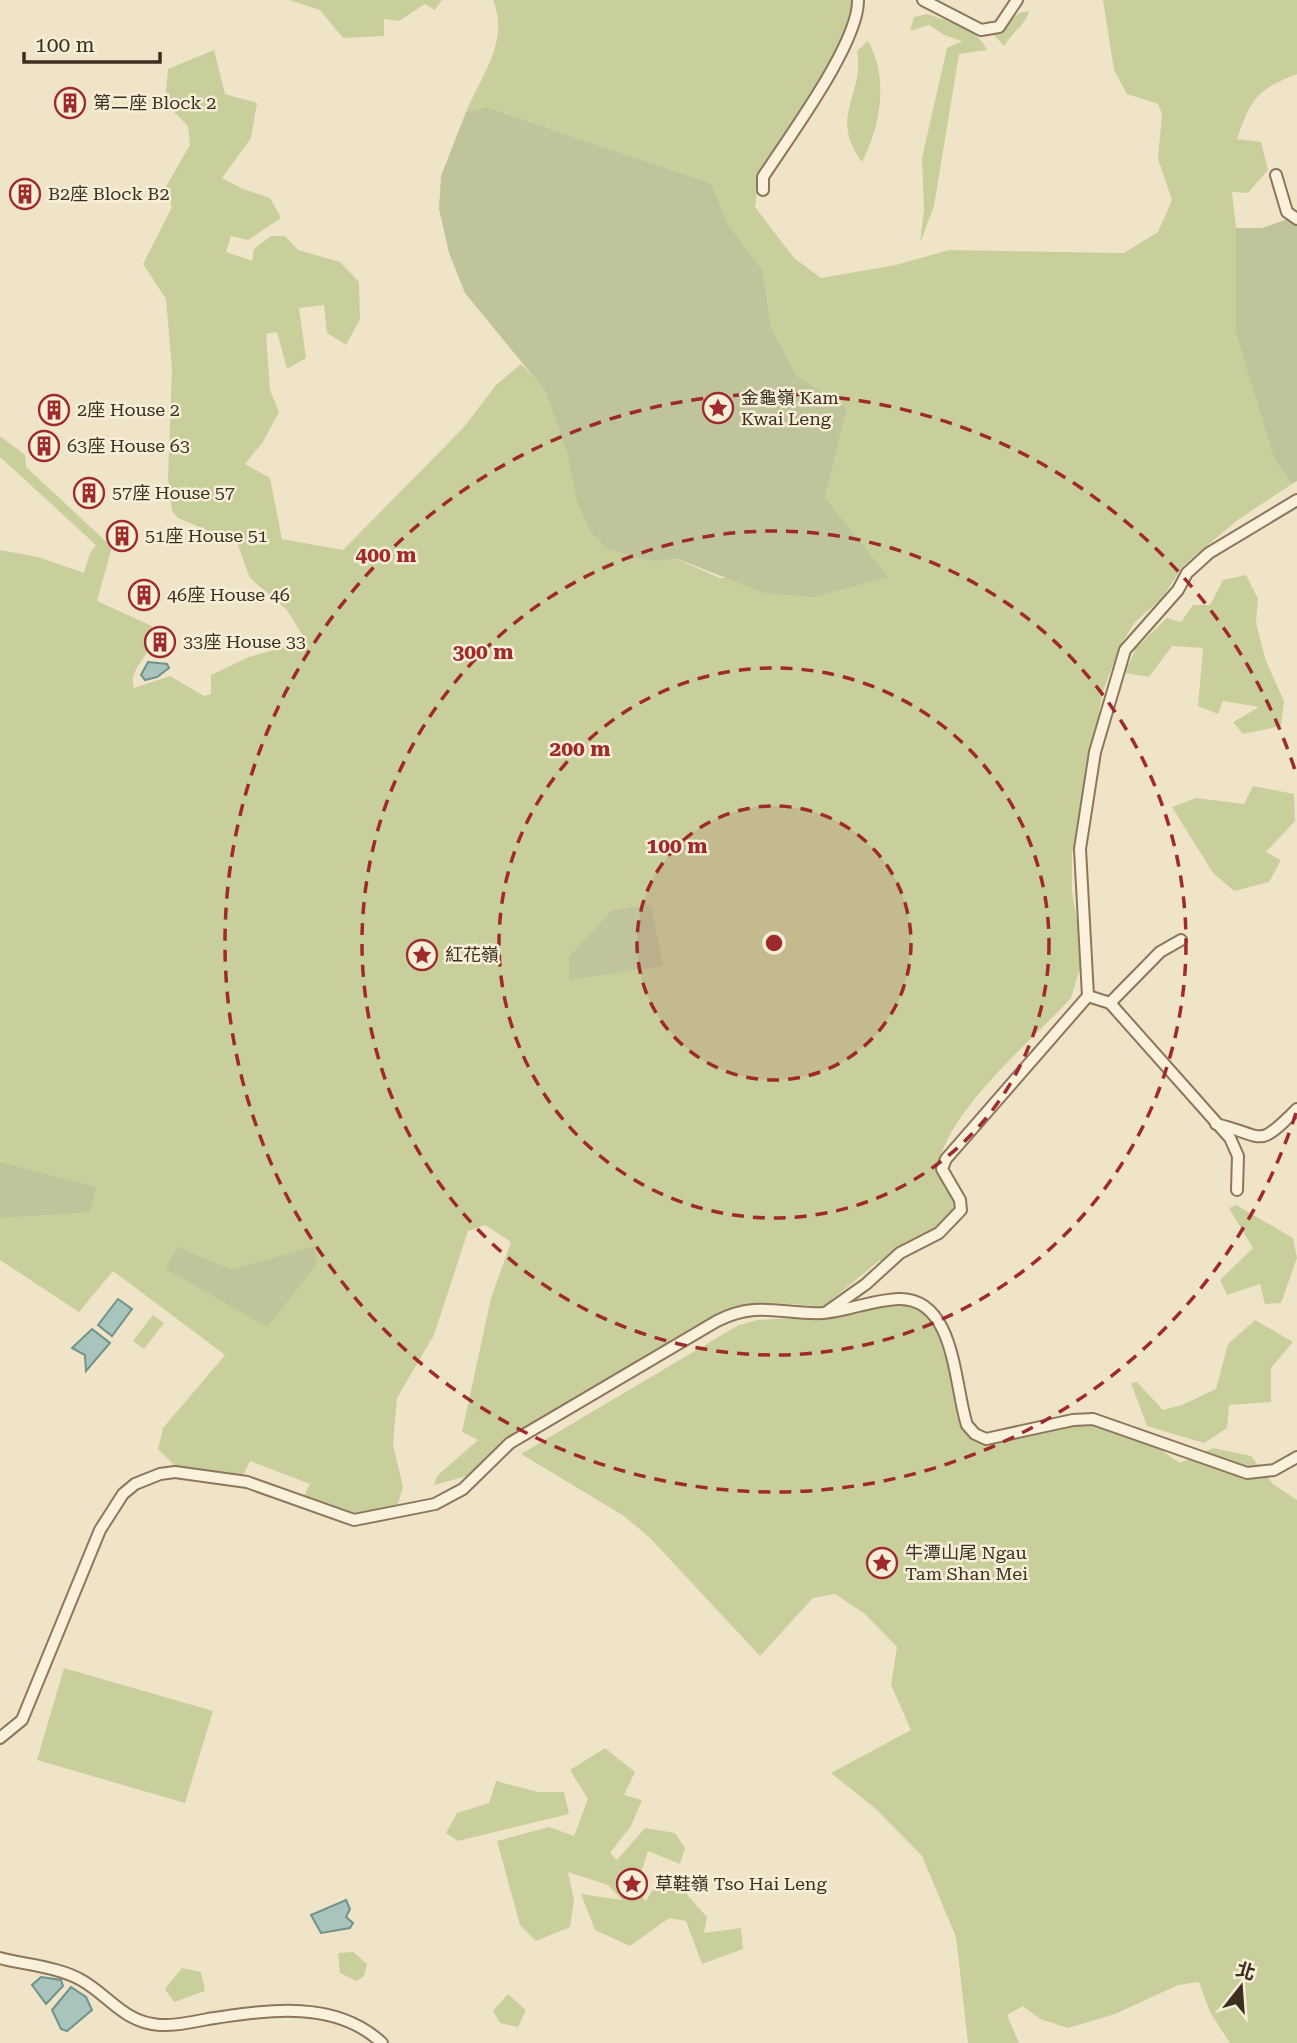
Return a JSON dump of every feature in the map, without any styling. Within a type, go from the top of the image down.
[{"type":"street","points":[[763,190],[763,177],[841,51],[858,10],[858,0]]},
{"type":"street","points":[[923,0],[981,30],[999,27],[1017,0]]},
{"type":"street","points":[[1276,175],[1287,212],[1297,219]]},
{"type":"street","points":[[826,1312],[866,1284],[900,1253],[939,1233],[961,1210],[960,1200],[942,1170],[946,1159],[1088,996],[1080,849],[1095,752],[1125,650],[1178,590],[1187,573],[1209,553],[1297,500]]},
{"type":"street","points":[[1110,1003],[1160,952],[1181,940]]},
{"type":"street","points":[[1088,996],[1110,1003],[1230,1138],[1238,1156],[1237,1190]]},
{"type":"street","points":[[1216,1124],[1262,1138],[1270,1136],[1297,1109]]},
{"type":"street","points":[[0,1738],[22,1720],[100,1530],[123,1494],[135,1484],[160,1474],[175,1472],[247,1482],[354,1520],[435,1504],[463,1489],[510,1443],[724,1318],[758,1308],[826,1312],[898,1299],[914,1301],[927,1308],[938,1322],[949,1346],[967,1425],[975,1434],[986,1439],[1073,1420],[1093,1419],[1247,1473],[1274,1470],[1297,1457]]},
{"type":"street","points":[[0,1958],[82,1980],[123,2014],[142,2022],[161,2025],[232,2016],[323,2011],[348,2019],[382,2043]]},
{"type":"green space","points":[[289,0],[442,0],[435,10],[425,4],[399,21],[384,19],[384,36],[343,38],[320,10]]},
{"type":"green space","points":[[493,0],[851,0],[851,21],[833,67],[761,175],[755,207],[794,258],[821,278],[896,265],[949,250],[1124,253],[1158,232],[1172,200],[1158,159],[1162,114],[1158,104],[1127,94],[1114,70],[1103,0],[1297,0],[1297,74],[1272,85],[1257,98],[1251,105],[1237,139],[1261,142],[1268,170],[1248,193],[1232,192],[1236,228],[1236,334],[1274,459],[1292,484],[1239,519],[1184,565],[1161,599],[1135,622],[1120,646],[1103,691],[1072,854],[1072,891],[1083,958],[1071,998],[992,1079],[955,1126],[943,1150],[937,1172],[956,1200],[951,1216],[890,1268],[880,1260],[823,1307],[769,1304],[745,1308],[717,1318],[508,1438],[467,1476],[434,1485],[437,1476],[478,1440],[462,1432],[491,1298],[511,1242],[485,1225],[468,1231],[434,1335],[397,1398],[393,1444],[403,1487],[396,1510],[359,1515],[304,1496],[310,1484],[250,1461],[242,1478],[177,1468],[158,1449],[163,1428],[225,1355],[113,1271],[79,1312],[0,1260],[0,550],[38,557],[84,573],[90,553],[96,545],[0,457],[0,436],[25,455],[26,467],[112,547],[97,601],[152,626],[151,643],[135,673],[134,688],[170,676],[204,696],[211,694],[211,675],[249,657],[306,641],[287,610],[250,578],[237,543],[178,518],[172,511],[168,478],[172,369],[166,299],[143,264],[172,207],[164,190],[190,145],[188,126],[165,103],[168,69],[214,50],[225,94],[257,103],[251,138],[222,178],[270,198],[281,218],[248,240],[231,236],[226,252],[252,261],[254,249],[271,236],[285,236],[298,250],[340,262],[359,282],[360,319],[346,345],[327,333],[324,305],[299,308],[306,358],[287,369],[277,332],[266,334],[270,390],[279,412],[263,442],[245,464],[270,478],[282,539],[343,550],[464,427],[496,385],[521,364],[547,393],[554,409],[589,530],[651,561],[677,559],[720,578],[887,577],[825,497],[847,408],[797,376],[771,327],[763,271],[726,224],[711,183],[486,107],[466,112],[486,72],[496,44],[497,15]]},
{"type":"green space","points":[[1029,11],[1025,21],[1004,46],[994,35],[1019,13]]},
{"type":"green space","points":[[927,14],[970,31],[987,50],[959,54],[934,206],[920,243],[924,209],[922,158],[947,48],[962,41],[944,35],[929,25],[910,31],[914,17]]},
{"type":"green space","points":[[868,41],[879,70],[880,102],[874,133],[862,162],[852,146],[848,118],[858,67],[857,51]]},
{"type":"green space","points":[[486,107],[711,183],[727,224],[763,271],[771,327],[797,376],[847,408],[825,497],[888,577],[814,597],[764,593],[678,559],[651,561],[607,549],[589,530],[577,500],[567,452],[546,392],[465,293],[449,253],[439,209],[441,176],[466,112]]},
{"type":"green space","points":[[1285,220],[1297,222],[1297,481],[1292,484],[1274,459],[1236,334],[1236,228],[1262,228]]},
{"type":"green space","points":[[1246,575],[1258,599],[1256,623],[1266,661],[1284,701],[1281,726],[1243,734],[1233,722],[1259,707],[1223,701],[1218,714],[1198,706],[1203,648],[1172,646],[1149,677],[1125,673],[1136,648],[1167,618],[1181,622],[1193,605],[1210,605],[1223,580]]},
{"type":"green space","points":[[1253,786],[1294,794],[1295,821],[1266,852],[1281,860],[1269,882],[1234,891],[1213,873],[1172,807],[1196,798],[1244,804]]},
{"type":"green space","points":[[651,905],[663,966],[569,980],[569,957],[612,910]]},
{"type":"green space","points":[[0,1162],[96,1187],[90,1212],[0,1218]]},
{"type":"green space","points":[[1236,1205],[1293,1238],[1297,1258],[1281,1303],[1265,1304],[1260,1284],[1227,1295],[1220,1280],[1253,1248],[1229,1208]]},
{"type":"green space","points":[[314,1246],[317,1264],[267,1327],[166,1269],[177,1247],[232,1270]]},
{"type":"green space","points":[[911,1295],[913,1308],[933,1320],[946,1351],[963,1425],[991,1441],[1085,1424],[1122,1428],[1140,1435],[1180,1463],[1213,1448],[1251,1456],[1273,1484],[1297,1500],[1297,2043],[1230,2043],[1210,2012],[1199,1982],[1178,1985],[1115,2014],[1068,2028],[1040,2019],[1023,2006],[1007,2015],[1019,2043],[968,2043],[956,1937],[922,1856],[876,1809],[831,1773],[911,1730],[891,1685],[897,1647],[865,1614],[835,1594],[813,1598],[760,1656],[649,1537],[624,1516],[521,1454],[737,1326],[757,1320],[860,1314],[883,1298]]},
{"type":"green space","points":[[153,1315],[164,1323],[144,1349],[133,1341]]},
{"type":"green space","points":[[1255,1320],[1293,1342],[1271,1368],[1271,1402],[1229,1405],[1227,1428],[1204,1443],[1147,1426],[1131,1383],[1137,1382],[1163,1410],[1182,1405],[1216,1389],[1228,1344]]},
{"type":"green space","points":[[64,1668],[213,1711],[185,1803],[37,1760]]},
{"type":"green space","points":[[605,1748],[635,1772],[624,1795],[642,1800],[631,1826],[610,1853],[617,1860],[645,1828],[675,1833],[685,1848],[680,1864],[648,1851],[639,1879],[645,1902],[663,1874],[680,1874],[688,1896],[707,1917],[704,1933],[741,1928],[743,1949],[702,1964],[686,1921],[669,1918],[630,1946],[595,1930],[581,1894],[622,1900],[608,1885],[568,1872],[574,1900],[570,1927],[536,1941],[520,1925],[497,1841],[549,1827],[574,1836],[588,1799],[570,1770]]},
{"type":"green space","points":[[496,1781],[538,1792],[564,1792],[569,1814],[458,1841],[446,1833],[457,1813],[489,1803]]},
{"type":"green space","points":[[353,1952],[367,1964],[364,1976],[357,1981],[340,1973],[338,1953]]},
{"type":"green space","points":[[182,1968],[201,1972],[205,1991],[174,2002],[165,1989]]},
{"type":"green space","points":[[508,1994],[526,2010],[518,2027],[500,2023],[493,2011]]},
{"type":"water","points":[[148,662],[167,664],[169,668],[157,677],[145,680],[141,675]]},
{"type":"water","points":[[118,1299],[132,1309],[112,1336],[98,1325]]},
{"type":"water","points":[[92,1329],[110,1343],[86,1371],[85,1355],[72,1348]]},
{"type":"water","points":[[346,1900],[350,1909],[346,1917],[353,1923],[350,1928],[321,1933],[311,1915]]},
{"type":"water","points":[[41,1977],[61,1980],[63,1986],[46,2004],[32,1985]]},
{"type":"water","points":[[71,1987],[86,1997],[92,2010],[67,2031],[61,2029],[52,2010]]},
{"type":"place","name":"第二座 Block 2","points":[[70,103]]},
{"type":"place","name":"B2座 Block B2","points":[[25,194]]},
{"type":"place","name":"金龜嶺 Kam Kwai Leng","points":[[718,408]]},
{"type":"place","name":"2座 House 2","points":[[54,410]]},
{"type":"place","name":"63座 House 63","points":[[44,446]]},
{"type":"place","name":"57座 House 57","points":[[89,493]]},
{"type":"place","name":"51座 House 51","points":[[122,536]]},
{"type":"place","name":"46座 House 46","points":[[144,595]]},
{"type":"place","name":"33座 House 33","points":[[160,642]]},
{"type":"place","name":"紅花嶺","points":[[422,955]]},
{"type":"place","name":"牛潭山尾 Ngau Tam Shan Mei","points":[[882,1563]]},
{"type":"place","name":"草鞋嶺 Tso Hai Leng","points":[[632,1884]]}]
